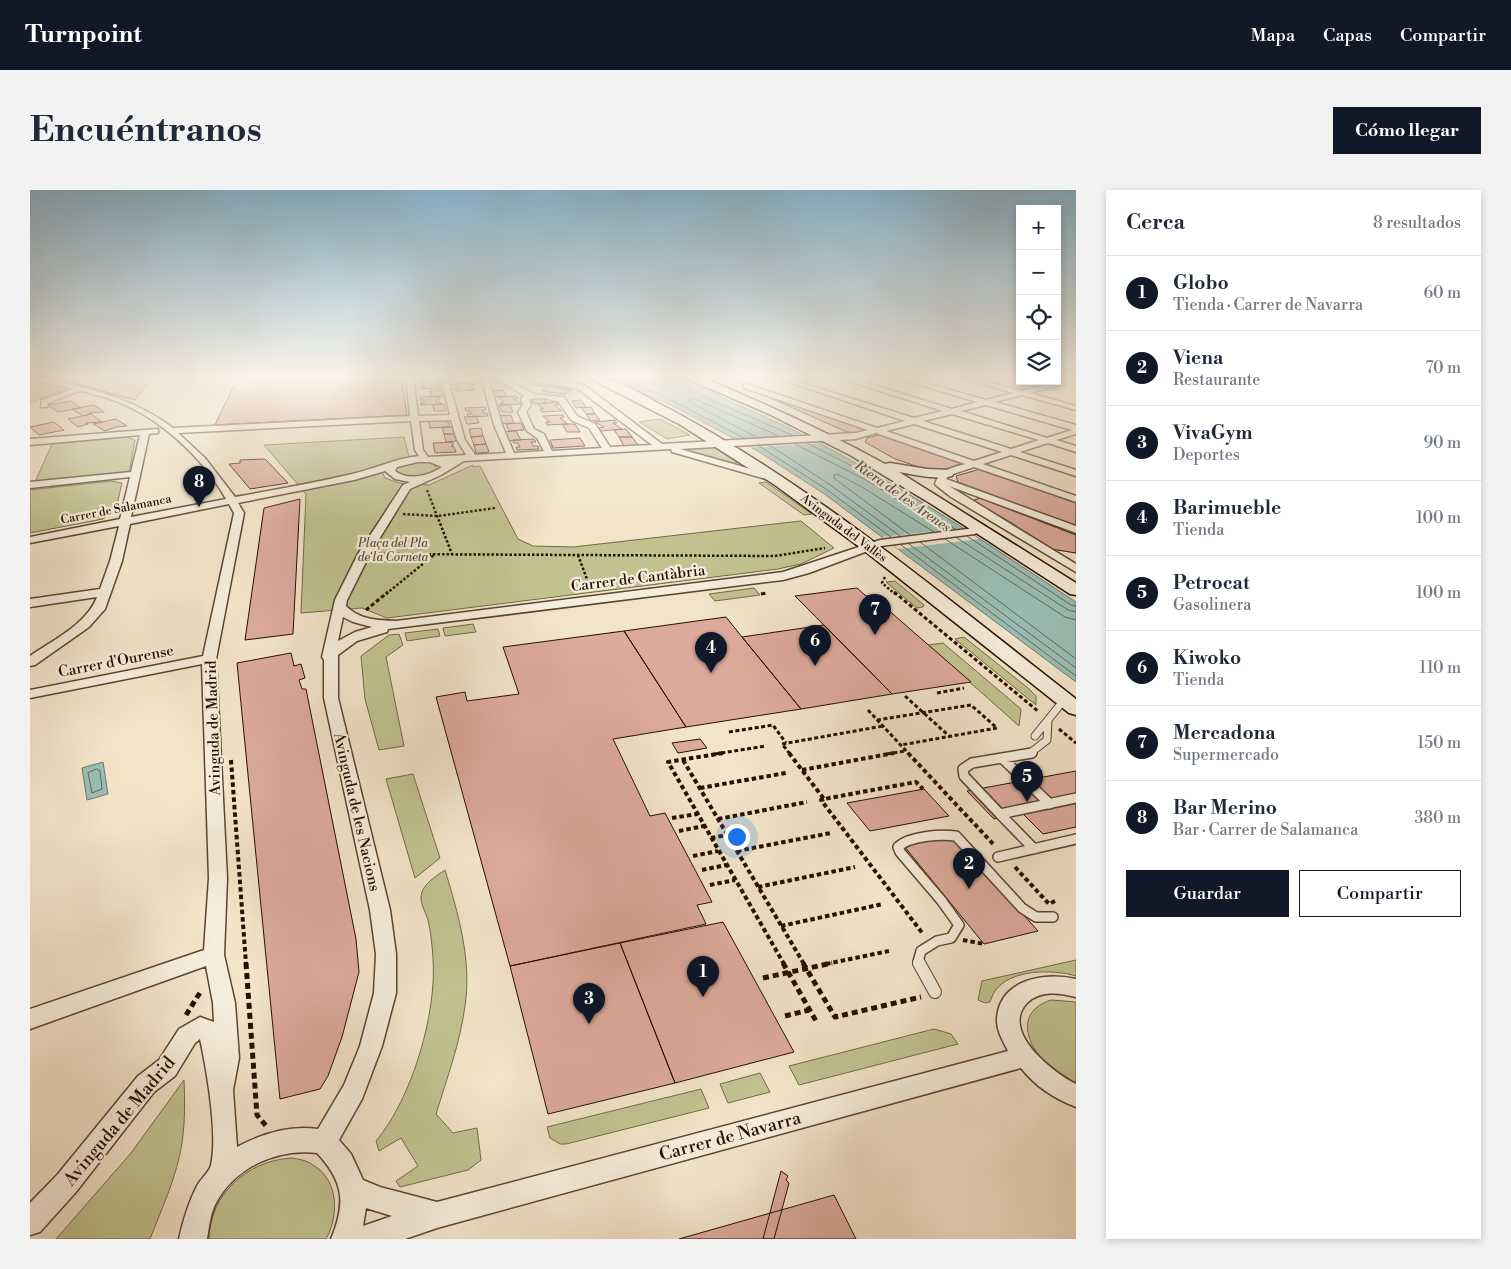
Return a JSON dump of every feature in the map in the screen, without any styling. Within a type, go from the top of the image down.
[{"type":"main road","name":"Avinguda del Vallès","points":[[691,426],[879,544],[1070,704]]},
{"type":"main road","points":[[801,426],[824,436],[842,438],[898,469],[987,527],[1076,590]]},
{"type":"main road","points":[[803,426],[824,436]]},
{"type":"main road","points":[[805,426],[1076,579]]},
{"type":"main road","points":[[866,459],[898,469],[944,476]]},
{"type":"street","name":"Avinguda de Madrid","points":[[164,426],[212,472],[233,501],[239,513],[209,659],[218,878],[214,955],[224,1003],[227,1058],[221,1090]]},
{"type":"street","points":[[30,442],[170,430],[246,426]]},
{"type":"street","points":[[415,426],[419,450],[429,460],[439,462],[443,468]]},
{"type":"street","points":[[457,426],[461,440],[472,458]]},
{"type":"street","points":[[498,426],[511,455]]},
{"type":"street","points":[[529,426],[531,431],[541,436],[549,453]]},
{"type":"street","points":[[592,426],[607,449]]},
{"type":"street","points":[[631,426],[659,446]]},
{"type":"street","points":[[865,426],[1076,499]]},
{"type":"street","points":[[842,438],[898,426]]},
{"type":"street","points":[[930,426],[1076,473]]},
{"type":"street","points":[[1002,426],[1076,449]]},
{"type":"street","points":[[1063,426],[1076,430]]},
{"type":"street","points":[[1075,564],[987,527],[940,484],[944,476],[1076,430]]},
{"type":"street","points":[[30,662],[84,624],[99,609],[116,562],[123,522],[145,432]]},
{"type":"street","points":[[691,444],[702,439],[704,433]]},
{"type":"street","points":[[410,460],[472,458],[691,444],[740,444],[824,436]]},
{"type":"street","points":[[649,447],[686,453],[775,478]]},
{"type":"street","points":[[410,460],[419,450]]},
{"type":"street","points":[[390,467],[390,472],[403,483],[437,474],[443,468],[472,458]]},
{"type":"street","name":"Carrer de Salamanca","points":[[30,540],[354,477],[410,460]]},
{"type":"street","points":[[30,485],[136,474]]},
{"type":"street","name":"Carrer de Salamanca","points":[[354,477],[385,475],[403,483]]},
{"type":"street","points":[[944,476],[1076,530]]},
{"type":"street","name":"Avinguda de les Nacions","points":[[323,1143],[354,1091],[371,1046],[385,993],[386,954],[380,910],[331,698],[329,657],[339,606],[364,554],[389,514],[403,483]]},
{"type":"street","name":"Carrer de Cantàbria","points":[[339,606],[346,614],[359,621],[378,625],[396,625],[783,576],[812,569],[879,544],[987,527]]},
{"type":"street","points":[[30,603],[105,592]]},
{"type":"street","name":"Carrer de Cantàbria","points":[[329,657],[351,638],[396,625]]},
{"type":"street","name":"Carrer d'Ourense","points":[[30,694],[209,659]]},
{"type":"street","points":[[30,1019],[214,955]]},
{"type":"street","points":[[1076,988],[1050,984],[1032,988],[1019,996],[1011,1008],[1009,1023],[1013,1040],[1024,1057],[1044,1077],[1076,1096]]},
{"type":"street","name":"Avinguda de Madrid","points":[[30,1222],[67,1183],[146,1084],[167,1068],[187,1036],[200,1027],[208,1030],[212,1040],[221,1090],[225,1141],[224,1173]]},
{"type":"street","name":"Carrer de Navarra","points":[[364,1239],[437,1215],[1024,1057]]},
{"type":"street","points":[[193,1239],[200,1207],[214,1184],[232,1165],[253,1151],[275,1142],[299,1140],[323,1143],[338,1157],[349,1173],[355,1198],[351,1226],[346,1239]]},
{"type":"street","name":"Carrer de Navarra","points":[[352,1189],[380,1200],[437,1215]]},
{"type":"lane","points":[[1035,736],[1048,720],[1070,704]]},
{"type":"lane","points":[[1034,849],[964,776],[963,769],[972,763],[1031,754],[1047,740],[1048,720]]},
{"type":"lane","points":[[1003,759],[1050,804]]},
{"type":"lane","points":[[1000,814],[1076,798]]},
{"type":"lane","points":[[935,992],[918,962],[921,951],[937,942],[952,938],[959,925],[941,900],[900,852],[898,847],[903,842],[943,834],[956,836],[1022,908],[1036,917],[1053,917]]},
{"type":"lane","points":[[1001,856],[1076,839]]},
{"type":"path","points":[[403,483],[428,490],[452,554]]},
{"type":"path","points":[[389,514],[438,516],[495,508]]},
{"type":"path","points":[[364,554],[774,556],[828,547]]},
{"type":"path","points":[[367,614],[364,611],[435,554]]},
{"type":"path","points":[[578,556],[592,594]]},
{"type":"path","points":[[882,583],[1076,743]]},
{"type":"path","points":[[761,594],[767,593]]},
{"type":"path","points":[[937,693],[964,688]]},
{"type":"path","points":[[906,696],[949,736]]},
{"type":"path","points":[[877,720],[971,705],[997,728],[901,745]]},
{"type":"path","points":[[868,710],[1001,856],[1049,904],[1055,901]]},
{"type":"path","points":[[729,732],[773,725],[786,743]]},
{"type":"path","points":[[824,799],[782,744],[883,726]]},
{"type":"path","points":[[766,746],[668,762],[816,1022]]},
{"type":"path","points":[[802,770],[906,751]]},
{"type":"path","points":[[231,756],[257,1115],[267,1127]]},
{"type":"path","points":[[683,760],[835,1018],[921,997]]},
{"type":"path","points":[[700,788],[786,773]]},
{"type":"path","points":[[824,799],[916,782],[923,789]]},
{"type":"path","points":[[824,799],[821,800],[922,934],[935,933],[984,944]]},
{"type":"path","points":[[718,819],[807,802]]},
{"type":"path","points":[[672,818],[697,814]]},
{"type":"path","points":[[679,831],[704,826]]},
{"type":"path","points":[[737,851],[831,833]]},
{"type":"path","points":[[710,838],[727,835]]},
{"type":"path","points":[[693,856],[718,851]]},
{"type":"path","points":[[702,870],[726,865]]},
{"type":"path","points":[[758,887],[855,867]]},
{"type":"path","points":[[710,885],[734,880]]},
{"type":"path","points":[[781,926],[882,904]]},
{"type":"path","points":[[763,978],[889,951]]},
{"type":"path","points":[[785,1016],[809,1010]]},
{"type":"green space","points":[[646,426],[673,426],[690,435],[667,439]]},
{"type":"green space","points":[[127,437],[135,440],[129,473],[35,482],[52,444]]},
{"type":"green space","name":"Plaça del Pla de la Corneta","points":[[404,437],[409,457],[380,467],[385,478],[399,483],[429,485],[473,465],[473,467],[480,466],[518,539],[533,546],[573,547],[801,521],[834,548],[801,564],[778,569],[387,618],[362,608],[301,613],[306,494],[264,445]]},
{"type":"green space","points":[[716,447],[738,462],[732,464],[678,449]]},
{"type":"green space","points":[[422,461],[433,463],[437,469],[423,476],[395,472],[395,468],[399,465]]},
{"type":"green space","points":[[111,481],[122,483],[116,509],[103,519],[30,533],[30,490]]},
{"type":"green space","points":[[766,482],[812,514],[804,515],[759,483]]},
{"type":"green space","points":[[895,581],[924,605],[923,607],[917,608],[886,582]]},
{"type":"green space","points":[[754,588],[760,595],[715,601],[709,594]]},
{"type":"green space","points":[[473,624],[476,632],[445,636],[443,628]]},
{"type":"green space","points":[[438,629],[440,636],[407,641],[405,633]]},
{"type":"green space","points":[[399,634],[403,645],[386,657],[404,746],[379,750],[365,699],[361,656],[389,635]]},
{"type":"green space","points":[[964,637],[1028,688],[1036,696],[1036,705],[955,639]]},
{"type":"green space","points":[[943,643],[1021,709],[1019,726],[928,645]]},
{"type":"green space","points":[[413,774],[440,858],[415,878],[386,779]]},
{"type":"green space","points":[[445,870],[455,903],[462,937],[467,971],[467,989],[460,1033],[436,1114],[453,1133],[477,1128],[481,1160],[468,1170],[400,1187],[396,1181],[418,1166],[401,1138],[379,1151],[376,1141],[401,1102],[420,1054],[431,1004],[433,980],[433,958],[429,925],[421,898],[426,885]]},
{"type":"green space","points":[[1076,960],[1076,976],[1056,972],[1021,975],[1011,978],[1002,984],[995,991],[990,1002],[985,1003],[978,1000],[982,981]]},
{"type":"green space","points":[[1051,1000],[1076,1002],[1076,1084],[1050,1067],[1042,1059],[1030,1040],[1028,1021],[1032,1013],[1039,1005]]},
{"type":"green space","points":[[934,1029],[951,1034],[958,1044],[799,1085],[789,1066]]},
{"type":"green space","points":[[760,1073],[770,1092],[728,1103],[720,1084]]},
{"type":"green space","points":[[184,1080],[185,1104],[180,1155],[169,1192],[150,1239],[56,1239],[131,1153]]},
{"type":"green space","points":[[701,1089],[709,1108],[566,1144],[560,1144],[550,1138],[547,1127]]},
{"type":"green space","points":[[291,1158],[313,1165],[322,1172],[332,1189],[334,1199],[333,1220],[326,1239],[209,1239],[211,1223],[216,1208],[224,1194],[234,1183],[246,1173],[260,1166],[275,1160]]},
{"type":"water","name":"Riera de les Arenes","points":[[711,426],[785,426],[825,446],[910,495],[1076,602],[1076,682],[823,493],[756,450]]},
{"type":"water","points":[[103,762],[108,794],[87,800],[82,768]]},
{"type":"pier","points":[[806,434],[823,443],[746,448],[730,439]]},
{"type":"pier","points":[[963,528],[979,539],[898,549],[882,537]]},
{"type":"building","points":[[59,426],[64,430],[39,435],[30,427]]},
{"type":"building","points":[[96,426],[127,426],[116,427],[105,431]]},
{"type":"building","points":[[430,426],[450,427],[430,428]]},
{"type":"building","points":[[507,426],[522,426],[524,430],[509,431]]},
{"type":"building","points":[[563,426],[576,426],[580,432],[567,432]]},
{"type":"building","points":[[602,426],[617,426],[622,429],[601,431],[599,428],[604,427]]},
{"type":"building","points":[[833,426],[859,426],[871,430],[857,433],[847,432]]},
{"type":"building","points":[[442,427],[452,427],[454,434],[444,434]]},
{"type":"building","points":[[481,428],[483,436],[471,437],[469,429]]},
{"type":"building","points":[[626,429],[632,437],[619,437],[614,430]]},
{"type":"building","points":[[516,431],[521,440],[507,441],[503,432]]},
{"type":"building","points":[[444,434],[454,434],[456,441],[446,442]]},
{"type":"building","points":[[883,434],[963,463],[940,471],[925,469],[895,459],[865,442],[867,438]]},
{"type":"building","points":[[483,436],[486,444],[474,445],[471,437]]},
{"type":"building","points":[[619,437],[632,437],[638,445],[624,446]]},
{"type":"building","points":[[580,438],[585,446],[553,448],[550,440]]},
{"type":"building","points":[[534,439],[536,442],[531,442],[533,446],[538,446],[539,449],[517,450],[516,447],[520,447],[513,440]]},
{"type":"building","points":[[453,442],[453,446],[451,446],[454,447],[456,452],[435,453],[433,443]]},
{"type":"building","points":[[486,444],[489,452],[476,453],[474,445]]},
{"type":"building","points":[[265,459],[288,483],[250,489],[229,464],[240,463],[240,460]]},
{"type":"building","points":[[980,469],[1076,502],[1076,526],[958,482],[956,476]]},
{"type":"building","points":[[980,498],[1076,535],[1076,553],[1051,549],[972,501]]},
{"type":"building","points":[[300,499],[293,634],[245,640],[264,508]]},
{"type":"building","points":[[857,588],[866,596],[871,595],[971,682],[892,694],[795,596]]},
{"type":"building","points":[[726,617],[801,709],[686,727],[624,631]]},
{"type":"building","points":[[824,625],[892,694],[801,709],[742,637]]},
{"type":"building","points":[[624,631],[686,727],[613,739],[650,816],[665,813],[712,902],[697,905],[706,924],[510,966],[436,697],[465,692],[467,701],[519,694],[503,647]]},
{"type":"building","points":[[291,653],[294,666],[301,664],[305,678],[299,680],[302,689],[306,689],[356,939],[359,972],[342,1037],[328,1076],[320,1089],[280,1099],[237,663]]},
{"type":"building","points":[[700,739],[707,748],[678,753],[672,743]]},
{"type":"building","points":[[1076,771],[1076,827],[1043,834],[1022,813],[994,819],[967,791]]},
{"type":"building","points":[[924,789],[949,816],[870,831],[847,803]]},
{"type":"building","points":[[953,836],[1038,931],[984,944],[904,846]]},
{"type":"building","points":[[723,922],[794,1052],[675,1083],[620,943]]},
{"type":"building","points":[[620,943],[675,1083],[548,1114],[510,966]]},
{"type":"building","points":[[781,1171],[788,1176],[786,1180],[789,1183],[774,1239],[763,1239]]},
{"type":"building","points":[[834,1195],[856,1239],[679,1239]]},
{"type":"place","name":"Bar Merino","points":[[199,507]]},
{"type":"place","name":"Mercadona","points":[[875,635]]},
{"type":"place","name":"Kiwoko","points":[[815,666]]},
{"type":"place","name":"Barimueble","points":[[711,673]]},
{"type":"place","name":"Petrocat","points":[[1027,802]]},
{"type":"place","name":"Viena","points":[[969,889]]},
{"type":"place","name":"Globo","points":[[703,997]]},
{"type":"place","name":"VivaGym","points":[[589,1024]]}]
